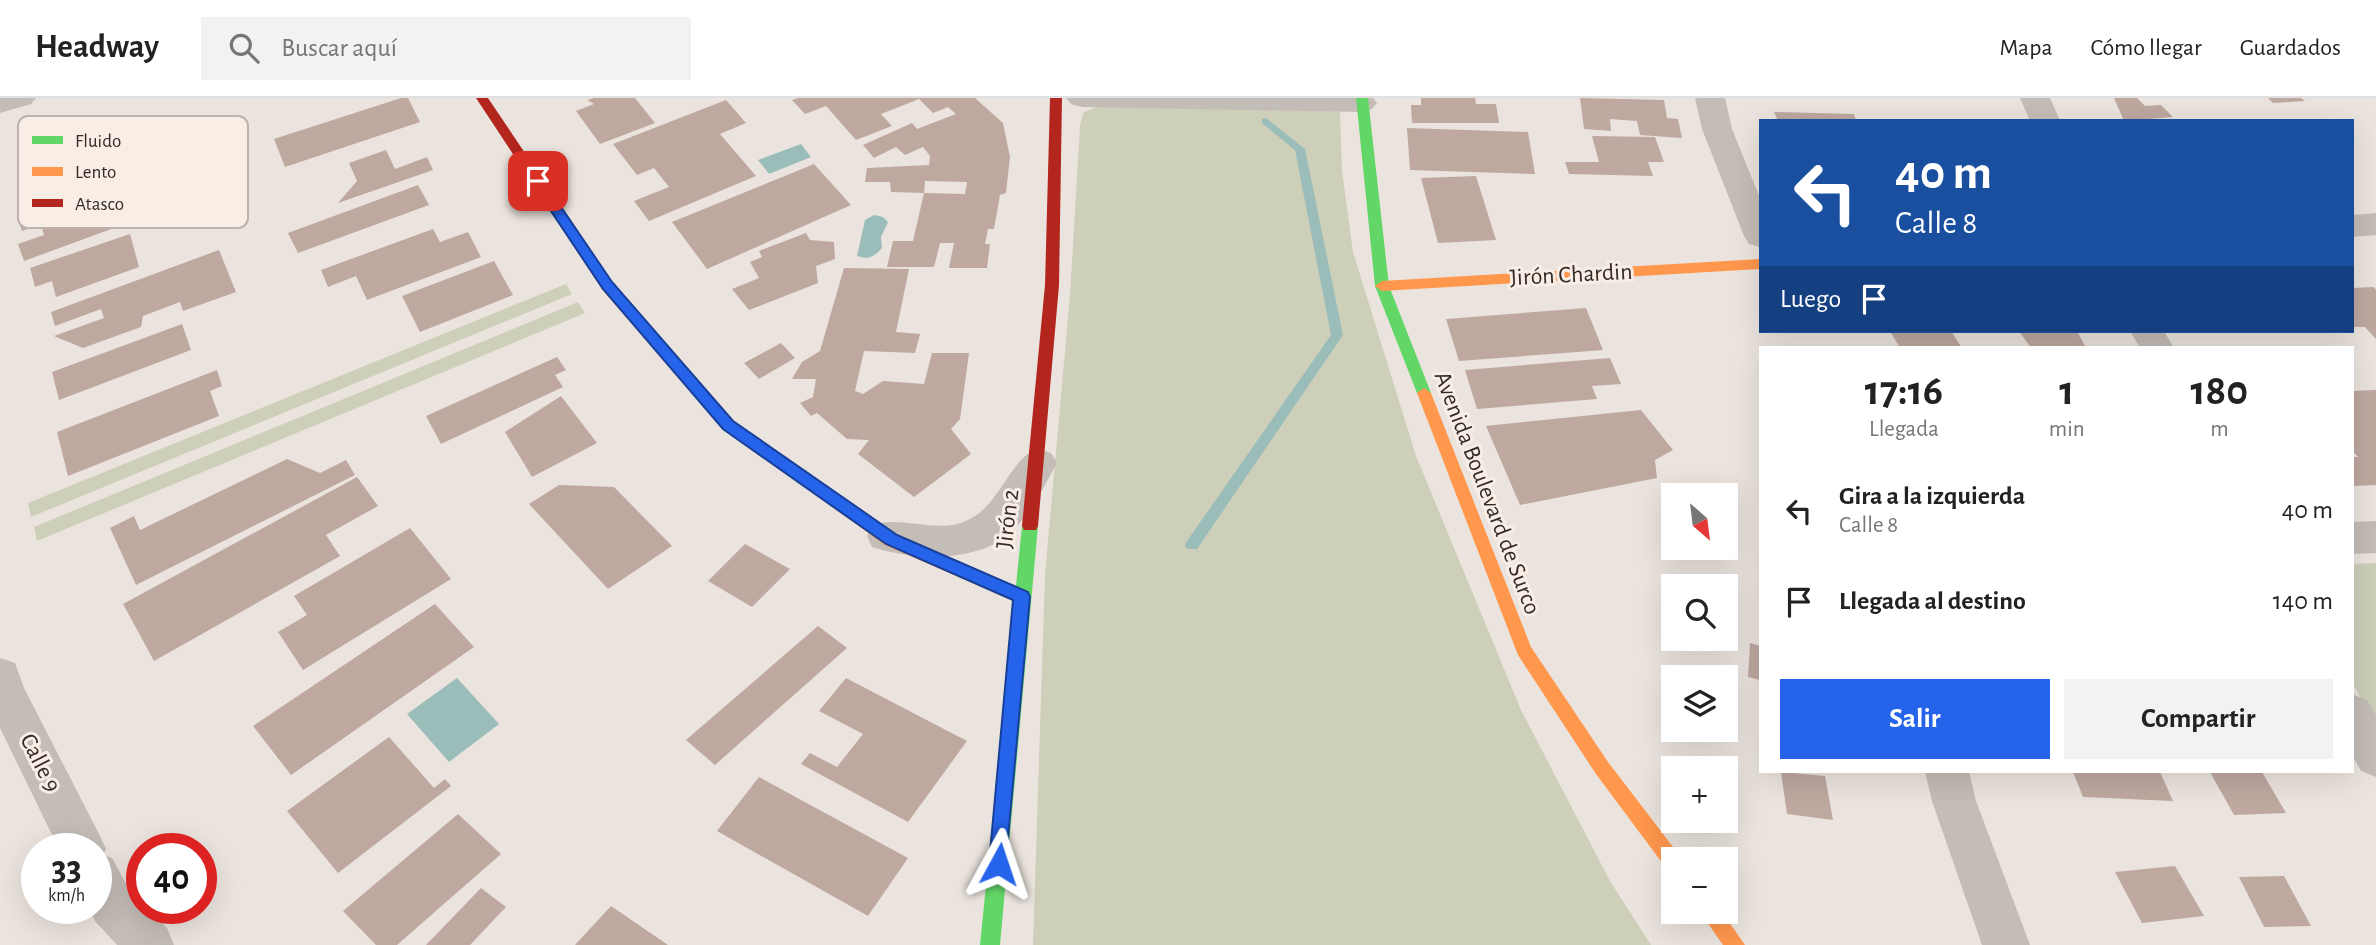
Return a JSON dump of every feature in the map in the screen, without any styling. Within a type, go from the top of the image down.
[{"type":"street","points":[[0,104],[21,98]]},
{"type":"street","points":[[482,98],[607,286],[728,425],[886,536],[1022,597]]},
{"type":"street","name":"Jirón 2","points":[[990,945],[1022,597],[1039,461],[1058,189],[1056,98]]},
{"type":"street","points":[[1081,98],[1362,101]]},
{"type":"street","points":[[1710,98],[1717,129],[1759,234]]},
{"type":"street","points":[[2035,98],[2044,119]]},
{"type":"street","name":"Avenida Boulevard de Surco","points":[[1362,101],[1382,286],[1524,650],[1602,768],[1662,847]]},
{"type":"street","points":[[2354,226],[2376,224]]},
{"type":"street","name":"Jirón Chardin","points":[[1382,286],[1759,264]]},
{"type":"street","points":[[886,536],[946,542],[977,535],[1004,516],[1018,499],[1039,461]]},
{"type":"street","points":[[2354,538],[2376,537]]},
{"type":"street","name":"Calle 9","points":[[0,676],[3,690],[75,833]]},
{"type":"street","points":[[2354,717],[2376,757]]},
{"type":"street","points":[[1947,773],[1954,801],[2006,945]]},
{"type":"street","points":[[112,905],[150,945]]},
{"type":"street","points":[[1719,924],[1735,945]]},
{"type":"green space","points":[[1096,107],[1340,111],[1342,171],[1353,252],[1416,456],[1521,710],[1610,881],[1651,945],[1033,945],[1045,575],[1070,295],[1080,126],[1083,113]]},
{"type":"green space","points":[[566,284],[572,294],[31,517],[28,503]]},
{"type":"green space","points":[[578,302],[585,313],[37,541],[34,527]]},
{"type":"green space","points":[[2376,563],[2376,726],[2354,686],[2354,564]]},
{"type":"water","points":[[801,144],[811,157],[769,174],[758,160]]},
{"type":"water","points":[[874,215],[883,217],[888,222],[881,237],[882,248],[871,257],[857,256],[865,220]]},
{"type":"water","points":[[457,678],[499,724],[449,762],[407,714]]},
{"type":"building","points":[[408,98],[420,122],[285,167],[274,139]]},
{"type":"building","points":[[635,98],[655,123],[600,144],[576,111],[594,104],[587,100]]},
{"type":"building","points":[[975,98],[1003,123],[1010,157],[1006,193],[1000,195],[994,229],[988,229],[985,244],[990,244],[987,268],[949,268],[954,243],[940,243],[934,267],[887,267],[893,241],[913,241],[924,193],[891,192],[890,182],[865,182],[867,168],[929,165],[930,156],[923,147],[905,155],[896,147],[874,158],[863,145],[912,123],[917,129],[956,114],[948,107],[933,113],[919,99],[881,114],[892,126],[856,140],[826,106],[805,114],[792,100]],"holes":[[[925,181],[967,182],[965,194],[924,193]]]},
{"type":"building","points":[[1421,98],[1475,98],[1476,104],[1496,104],[1499,123],[1412,123],[1411,105],[1421,105]]},
{"type":"building","points":[[1580,98],[1664,100],[1667,118],[1678,119],[1682,138],[1640,135],[1637,121],[1610,119],[1611,131],[1584,129]]},
{"type":"building","points":[[2114,98],[2137,98],[2145,106],[2161,105],[2173,117],[2148,119],[2123,119]]},
{"type":"building","points":[[2268,98],[2301,98],[2305,101],[2273,103]]},
{"type":"building","points":[[726,100],[746,123],[720,134],[756,176],[649,221],[634,201],[669,187],[654,168],[637,175],[613,144]]},
{"type":"building","points":[[1774,112],[1854,114],[1855,119],[1777,119]]},
{"type":"building","points":[[1407,128],[1528,132],[1535,174],[1410,170]]},
{"type":"building","points":[[1592,136],[1655,137],[1664,162],[1648,162],[1653,176],[1569,174],[1565,162],[1599,162]]},
{"type":"building","points":[[386,150],[395,169],[427,157],[433,170],[338,203],[357,181],[349,163]]},
{"type":"building","points":[[814,164],[851,205],[707,269],[672,222]]},
{"type":"building","points":[[1476,176],[1496,240],[1438,243],[1421,178]]},
{"type":"building","points":[[418,185],[429,205],[298,253],[288,233]]},
{"type":"building","points":[[42,228],[114,228],[24,261],[18,244],[44,235]]},
{"type":"building","points":[[433,229],[440,242],[468,232],[481,257],[367,300],[356,276],[328,287],[321,270]]},
{"type":"building","points":[[806,233],[810,240],[834,242],[835,259],[816,266],[818,283],[749,310],[732,289],[759,278],[750,262],[762,257],[759,251]]},
{"type":"building","points":[[130,234],[139,267],[56,297],[52,281],[35,287],[30,268]]},
{"type":"building","points":[[219,250],[236,292],[183,311],[180,302],[143,316],[141,327],[83,348],[54,336],[104,318],[101,309],[55,326],[51,312]]},
{"type":"building","points":[[494,261],[513,295],[420,332],[402,296]]},
{"type":"building","points":[[844,268],[909,269],[896,332],[920,334],[915,353],[864,351],[855,391],[863,394],[883,381],[924,384],[932,353],[969,353],[960,419],[951,429],[971,454],[914,497],[858,454],[869,440],[847,439],[817,413],[811,416],[800,403],[813,397],[816,379],[792,379],[802,362],[820,351]]},
{"type":"building","points":[[2374,287],[2376,290],[2376,339],[2365,327],[2354,327],[2354,288]]},
{"type":"building","points":[[1586,308],[1603,350],[1459,361],[1446,319]]},
{"type":"building","points":[[182,324],[191,350],[59,400],[52,372]]},
{"type":"building","points":[[1891,333],[1952,333],[1961,346],[1899,346]]},
{"type":"building","points":[[2020,333],[2078,333],[2085,346],[2030,346]]},
{"type":"building","points":[[781,343],[795,358],[759,379],[744,363]]},
{"type":"building","points":[[557,357],[566,370],[555,375],[563,387],[441,444],[426,416]]},
{"type":"building","points":[[1610,358],[1621,384],[1592,386],[1597,399],[1477,409],[1465,370]]},
{"type":"building","points":[[217,370],[222,386],[210,391],[219,416],[68,476],[57,432]]},
{"type":"building","points":[[2376,390],[2376,485],[2354,486],[2354,457],[2358,457],[2354,452],[2354,391]]},
{"type":"building","points":[[561,396],[597,443],[532,477],[505,432]]},
{"type":"building","points":[[1641,410],[1673,450],[1655,460],[1657,478],[1520,505],[1486,426]]},
{"type":"building","points":[[287,459],[320,473],[346,460],[355,475],[136,585],[110,528],[134,516],[140,530]]},
{"type":"building","points":[[357,477],[378,506],[326,535],[340,556],[154,661],[123,604]]},
{"type":"building","points":[[559,485],[614,487],[672,546],[608,589],[529,504]]},
{"type":"building","points":[[410,528],[451,579],[303,670],[278,632],[307,615],[294,596]]},
{"type":"building","points":[[745,544],[790,569],[752,607],[708,581]]},
{"type":"building","points":[[435,604],[474,647],[291,775],[253,726]]},
{"type":"building","points":[[818,626],[847,648],[715,765],[686,740]]},
{"type":"building","points":[[1750,643],[1759,646],[1759,680],[1748,677]]},
{"type":"building","points":[[846,678],[967,741],[908,822],[801,764],[810,753],[837,767],[863,734],[819,711]]},
{"type":"building","points":[[389,737],[434,788],[445,779],[451,786],[338,873],[287,811]]},
{"type":"building","points":[[1781,773],[1825,776],[1833,820],[1787,814]]},
{"type":"building","points":[[2073,773],[2160,773],[2173,801],[2083,797]]},
{"type":"building","points":[[2211,773],[2263,773],[2286,813],[2234,815]]},
{"type":"building","points":[[759,777],[908,858],[868,916],[717,831]]},
{"type":"building","points":[[458,814],[501,854],[397,945],[376,945],[343,911]]},
{"type":"building","points":[[2175,866],[2204,916],[2142,923],[2115,872]]},
{"type":"building","points":[[2284,876],[2311,926],[2264,927],[2239,877]]},
{"type":"building","points":[[481,888],[506,907],[470,945],[426,945]]},
{"type":"building","points":[[611,906],[668,945],[575,945]]},
{"type":"waterway","points":[[1192,545],[1337,335],[1300,149],[1266,121]]},
{"type":"traffic: fast","points":[[1362,98],[1382,286],[1424,393]]},
{"type":"traffic: fast","points":[[990,945],[1030,526]]},
{"type":"traffic: slow","points":[[1382,286],[1759,264]]},
{"type":"traffic: slow","points":[[1424,393],[1524,650],[1602,768],[1662,847]]},
{"type":"traffic: slow","points":[[760,447],[891,540],[1022,597]]},
{"type":"traffic: slow","points":[[1719,924],[1735,945]]},
{"type":"traffic: jam","points":[[482,98],[607,286],[728,425],[760,447]]},
{"type":"traffic: jam","points":[[1030,526],[1052,285],[1056,98]]},
{"type":"route","points":[[538,181],[607,286],[728,425],[891,540],[1022,597],[999,864]]}]
